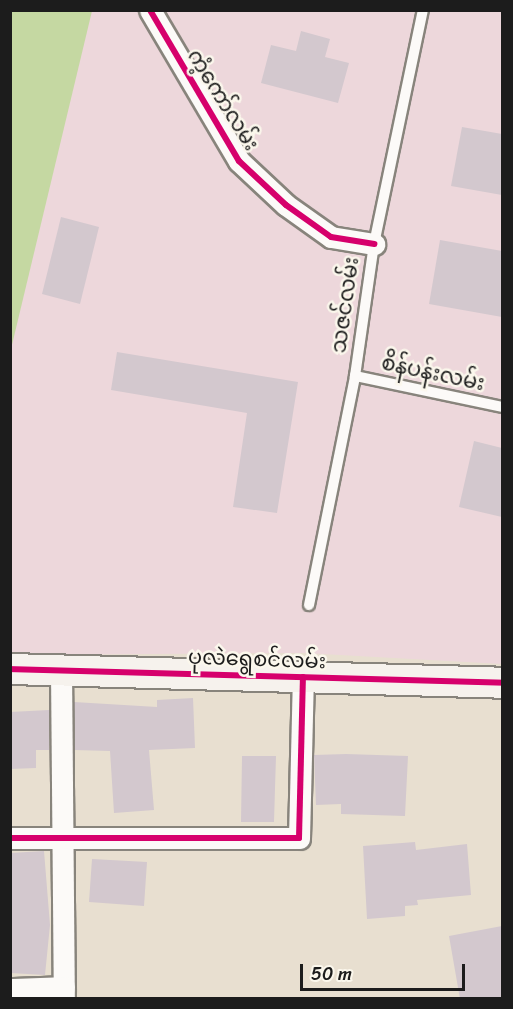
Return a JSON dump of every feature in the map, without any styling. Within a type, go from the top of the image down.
[{"type":"street","name":"ကံ့ကော်လမ်း","points":[[150,10],[239,161],[286,205],[331,237],[374,244]]},
{"type":"street","name":"ပုလဲရွေစင်လမ်း","points":[[10,669],[502,683]]},
{"type":"street","points":[[10,989],[64,993],[61,670]]},
{"type":"street","points":[[10,838],[62,840],[299,838],[303,677]]},
{"type":"lane","name":"သဇင်လမ်း","points":[[309,605],[355,376],[374,244],[423,10]]},
{"type":"lane","name":"စိန်ပန်းလမ်း","points":[[355,376],[502,407]]},
{"type":"shaded area","points":[[10,11],[502,11],[502,664],[304,653],[11,655]]},
{"type":"green space","points":[[10,11],[92,11],[11,349]]},
{"type":"building","points":[[301,31],[330,39],[325,57],[349,63],[338,103],[261,83],[271,45],[296,51]]},
{"type":"building","points":[[462,127],[502,134],[502,195],[451,186]]},
{"type":"building","points":[[61,217],[99,227],[80,304],[42,294]]},
{"type":"building","points":[[440,240],[502,251],[502,317],[429,304]]},
{"type":"building","points":[[117,352],[298,382],[277,513],[233,507],[247,413],[111,390]]},
{"type":"building","points":[[474,441],[502,448],[502,517],[459,507]]},
{"type":"building","points":[[193,698],[195,748],[149,750],[154,810],[114,813],[110,751],[74,750],[74,702],[157,707],[157,700]]},
{"type":"building","points":[[49,710],[49,750],[36,750],[36,768],[10,769],[10,712]]},
{"type":"building","points":[[314,755],[408,756],[405,816],[341,814],[341,804],[316,805]]},
{"type":"building","points":[[242,756],[276,756],[274,822],[241,822]]},
{"type":"building","points":[[415,842],[416,850],[467,844],[471,895],[417,900],[418,905],[405,906],[405,916],[367,919],[363,846]]},
{"type":"building","points":[[44,851],[50,925],[45,975],[10,973],[10,853]]},
{"type":"building","points":[[92,859],[147,862],[144,906],[89,902]]},
{"type":"building","points":[[502,926],[502,999],[460,999],[449,936]]},
{"type":"cycle path","points":[[150,10],[239,161],[286,205],[331,237],[374,244]]},
{"type":"cycle path","points":[[10,669],[502,683]]},
{"type":"cycle path","points":[[10,838],[299,838],[303,677]]}]
